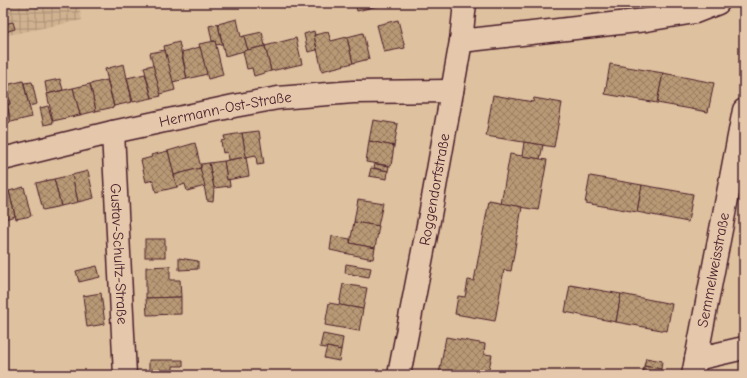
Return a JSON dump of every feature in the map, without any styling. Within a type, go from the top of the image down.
[{"type":"street","name":"Roggendorfstraße","points":[[399,375],[452,92],[461,41],[465,3]]},
{"type":"street","points":[[461,41],[653,19],[695,12],[718,3]]},
{"type":"street","name":"Hermann-Ost-Straße","points":[[3,159],[113,132],[278,98],[353,92],[452,92]]},
{"type":"street","name":"Semmelweisstraße","points":[[695,367],[744,110]]},
{"type":"street","name":"Gustav-Schultz-Straße","points":[[113,132],[125,375]]},
{"type":"street","name":"Semmelweisstraße","points":[[695,367],[744,348]]},
{"type":"shaded area","points":[[3,3],[78,3],[82,20],[3,36]]},
{"type":"building","points":[[355,3],[380,3],[381,5],[357,11]]},
{"type":"building","points":[[237,19],[241,37],[244,36],[248,50],[225,56],[218,24]]},
{"type":"building","points":[[398,20],[405,48],[384,52],[377,25]]},
{"type":"building","points":[[13,22],[15,29],[5,32],[3,24]]},
{"type":"building","points":[[218,24],[222,44],[216,45],[215,41],[212,41],[209,26]]},
{"type":"building","points":[[314,31],[317,50],[308,52],[304,34]]},
{"type":"building","points":[[262,32],[265,46],[248,50],[244,36]]},
{"type":"building","points":[[328,32],[331,41],[347,37],[353,63],[322,71],[314,35]]},
{"type":"building","points":[[363,33],[369,59],[353,63],[347,37]]},
{"type":"building","points":[[296,38],[302,64],[271,71],[265,46]]},
{"type":"building","points":[[215,41],[223,75],[208,79],[199,44]]},
{"type":"building","points":[[179,42],[187,79],[172,82],[164,46]]},
{"type":"building","points":[[265,46],[271,71],[254,76],[252,68],[247,69],[243,51]]},
{"type":"building","points":[[200,47],[207,74],[187,79],[182,52]]},
{"type":"building","points":[[165,50],[175,90],[160,94],[150,53]]},
{"type":"building","points":[[124,64],[132,102],[114,106],[105,69]]},
{"type":"building","points":[[610,64],[663,73],[657,103],[605,94]]},
{"type":"building","points":[[153,65],[161,96],[152,98],[144,67]]},
{"type":"building","points":[[663,73],[714,83],[708,112],[657,103]]},
{"type":"building","points":[[145,74],[152,98],[133,102],[127,78]]},
{"type":"building","points":[[60,79],[63,90],[47,94],[45,82]]},
{"type":"building","points":[[107,80],[114,107],[96,111],[90,84]]},
{"type":"building","points":[[23,81],[32,117],[11,122],[7,105],[10,104],[6,85]]},
{"type":"building","points":[[32,82],[37,104],[29,106],[24,83]]},
{"type":"building","points":[[90,84],[96,111],[80,115],[73,88]]},
{"type":"building","points":[[73,88],[80,115],[53,121],[47,94]]},
{"type":"building","points":[[8,95],[10,104],[7,105],[11,122],[3,124],[3,96]]},
{"type":"building","points":[[493,95],[533,102],[534,98],[562,103],[554,147],[486,136]]},
{"type":"building","points":[[48,106],[53,123],[44,125],[40,108]]},
{"type":"building","points":[[373,120],[398,124],[394,146],[369,141]]},
{"type":"building","points":[[259,131],[264,164],[257,165],[256,155],[246,157],[242,133]]},
{"type":"building","points":[[242,133],[246,157],[228,160],[227,152],[223,153],[221,141],[225,140],[224,136]]},
{"type":"building","points":[[369,141],[394,146],[391,166],[366,162]]},
{"type":"building","points":[[524,142],[543,145],[540,159],[522,156]]},
{"type":"building","points":[[195,143],[201,168],[174,175],[168,151]]},
{"type":"building","points":[[168,151],[177,187],[156,192],[153,180],[146,182],[141,160],[152,157],[151,155]]},
{"type":"building","points":[[510,154],[547,160],[538,210],[501,204]]},
{"type":"building","points":[[246,157],[249,176],[227,180],[224,161]]},
{"type":"building","points":[[224,161],[227,180],[229,179],[230,186],[214,188],[209,163]]},
{"type":"building","points":[[209,163],[214,188],[213,201],[207,200],[200,168],[201,164]]},
{"type":"building","points":[[375,164],[389,166],[388,171],[374,168]]},
{"type":"building","points":[[200,168],[205,186],[187,191],[185,184],[177,187],[174,175]]},
{"type":"building","points":[[371,168],[388,171],[387,179],[369,176]]},
{"type":"building","points":[[88,171],[94,198],[78,202],[72,175]]},
{"type":"building","points":[[72,175],[78,202],[61,206],[54,179]]},
{"type":"building","points":[[590,176],[642,185],[637,212],[585,203]]},
{"type":"building","points":[[54,179],[61,206],[43,210],[36,183]]},
{"type":"building","points":[[642,185],[693,194],[688,222],[637,212]]},
{"type":"building","points":[[24,187],[31,216],[16,219],[9,191]]},
{"type":"building","points":[[9,191],[15,216],[5,219],[3,212],[3,192]]},
{"type":"building","points":[[358,199],[383,203],[378,226],[354,222]]},
{"type":"building","points":[[489,201],[522,207],[511,271],[504,270],[495,321],[455,314],[458,296],[465,297],[468,280],[474,281]]},
{"type":"building","points":[[354,222],[379,226],[375,248],[350,243]]},
{"type":"building","points":[[332,236],[350,239],[350,243],[375,248],[373,259],[330,250]]},
{"type":"building","points":[[145,239],[165,239],[165,257],[145,257]]},
{"type":"building","points":[[179,258],[198,261],[198,269],[179,270]]},
{"type":"building","points":[[346,264],[371,268],[369,277],[345,273]]},
{"type":"building","points":[[97,266],[100,277],[79,282],[76,271]]},
{"type":"building","points":[[170,266],[170,280],[180,280],[181,297],[146,298],[146,267]]},
{"type":"building","points":[[343,284],[367,288],[363,309],[339,305]]},
{"type":"building","points":[[570,285],[621,294],[616,322],[565,312]]},
{"type":"building","points":[[101,293],[105,324],[87,327],[83,296]]},
{"type":"building","points":[[621,294],[672,304],[667,331],[616,322]]},
{"type":"building","points":[[181,297],[181,314],[147,315],[146,298]]},
{"type":"building","points":[[329,303],[363,309],[359,331],[325,325]]},
{"type":"building","points":[[323,334],[343,338],[341,350],[320,347]]},
{"type":"building","points":[[446,337],[485,344],[484,354],[492,355],[488,373],[481,372],[480,375],[439,374]]},
{"type":"building","points":[[327,347],[341,350],[339,361],[324,358]]},
{"type":"building","points":[[646,358],[662,361],[661,369],[644,366]]},
{"type":"building","points":[[149,360],[183,360],[183,366],[173,366],[173,375],[149,375]]},
{"type":"building","points":[[644,366],[661,369],[660,375],[643,375]]},
{"type":"building","points":[[328,371],[348,375],[328,375]]}]
